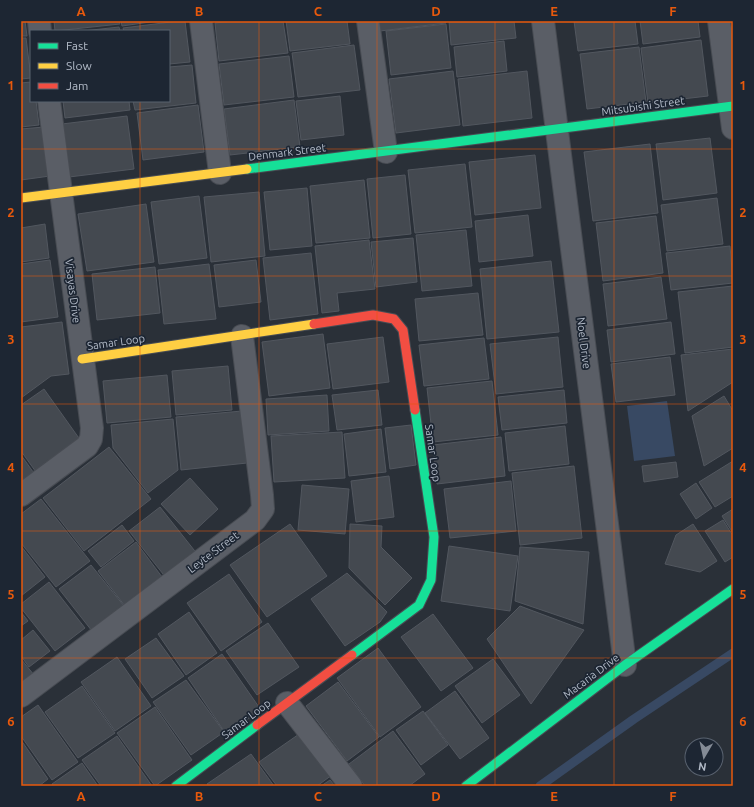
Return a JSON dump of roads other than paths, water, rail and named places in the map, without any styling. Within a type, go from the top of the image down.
[{"type":"street","points":[[201,21],[220,172]]},
{"type":"street","points":[[368,21],[386,152]]},
{"type":"street","name":"Noel Drive","points":[[543,21],[625,665]]},
{"type":"street","points":[[720,21],[732,106],[733,128]]},
{"type":"street","name":"Visayas Drive","points":[[21,495],[87,446],[91,439],[92,428],[49,102]]},
{"type":"street","name":"Mitsubishi Street","points":[[557,130],[732,106]]},
{"type":"street","name":"Denmark Street","points":[[21,198],[557,130]]},
{"type":"street","name":"Samar Loop","points":[[82,359],[373,315],[394,320],[403,330],[434,537],[431,580],[419,605],[176,786]]},
{"type":"street","name":"Leyte Street","points":[[21,696],[255,520],[262,509],[262,495],[242,336]]},
{"type":"street","name":"Macaria Drive","points":[[466,786],[625,665],[733,589]]},
{"type":"street","points":[[287,703],[351,786]]},
{"type":"water","points":[[667,401],[675,456],[634,461],[627,406]]},
{"type":"waterway","points":[[540,786],[634,719],[733,653]]}]
